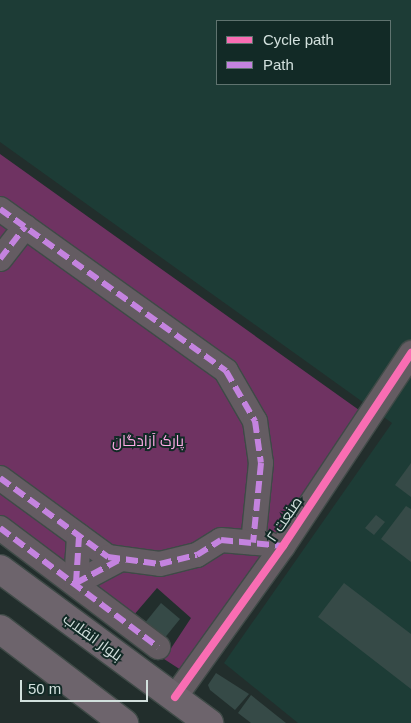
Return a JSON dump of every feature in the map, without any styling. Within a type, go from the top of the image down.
[{"type":"main road","name":"بلوار انقلاب","points":[[0,569],[209,723]]},
{"type":"main road","points":[[0,629],[124,723]]},
{"type":"main road","points":[[0,651],[33,653]]},
{"type":"street","points":[[0,209],[226,371],[255,421],[261,463],[253,543]]},
{"type":"street","points":[[0,259],[25,227]]},
{"type":"street","name":"صنعت ۲","points":[[175,697],[283,546],[411,352]]},
{"type":"street","points":[[0,478],[108,557],[160,564],[197,555],[221,540],[283,546]]},
{"type":"street","points":[[0,528],[76,583],[158,647]]},
{"type":"street","points":[[76,583],[79,536]]},
{"type":"street","points":[[76,583],[120,559]]},
{"type":"shaded area","points":[[0,0],[411,0],[411,723],[298,723],[224,663],[392,423],[0,142]]},
{"type":"green space","name":"پارک آزادگان","points":[[0,154],[359,410],[203,645],[181,670],[164,659],[191,618],[157,588],[133,616],[0,518]]},
{"type":"building","points":[[411,463],[411,497],[395,485]]},
{"type":"building","points":[[406,506],[411,509],[411,562],[381,539]]},
{"type":"building","points":[[376,515],[385,522],[374,535],[365,528]]},
{"type":"building","points":[[344,583],[411,634],[411,689],[318,617]]},
{"type":"building","points":[[161,603],[180,619],[163,640],[144,624]]},
{"type":"building","points":[[216,673],[249,694],[235,710],[210,690],[208,685]]},
{"type":"building","points":[[251,695],[286,723],[251,723],[238,713]]},
{"type":"marked path","points":[[0,209],[226,371],[255,421],[261,463],[253,543]]},
{"type":"marked path","points":[[0,259],[25,227]]},
{"type":"marked path","points":[[0,478],[108,557],[160,564],[197,555],[221,540],[283,546]]},
{"type":"marked path","points":[[0,528],[158,647]]},
{"type":"marked path","points":[[76,583],[79,536]]},
{"type":"marked path","points":[[76,583],[121,559]]},
{"type":"cycle path","points":[[175,697],[283,546],[411,353]]}]
